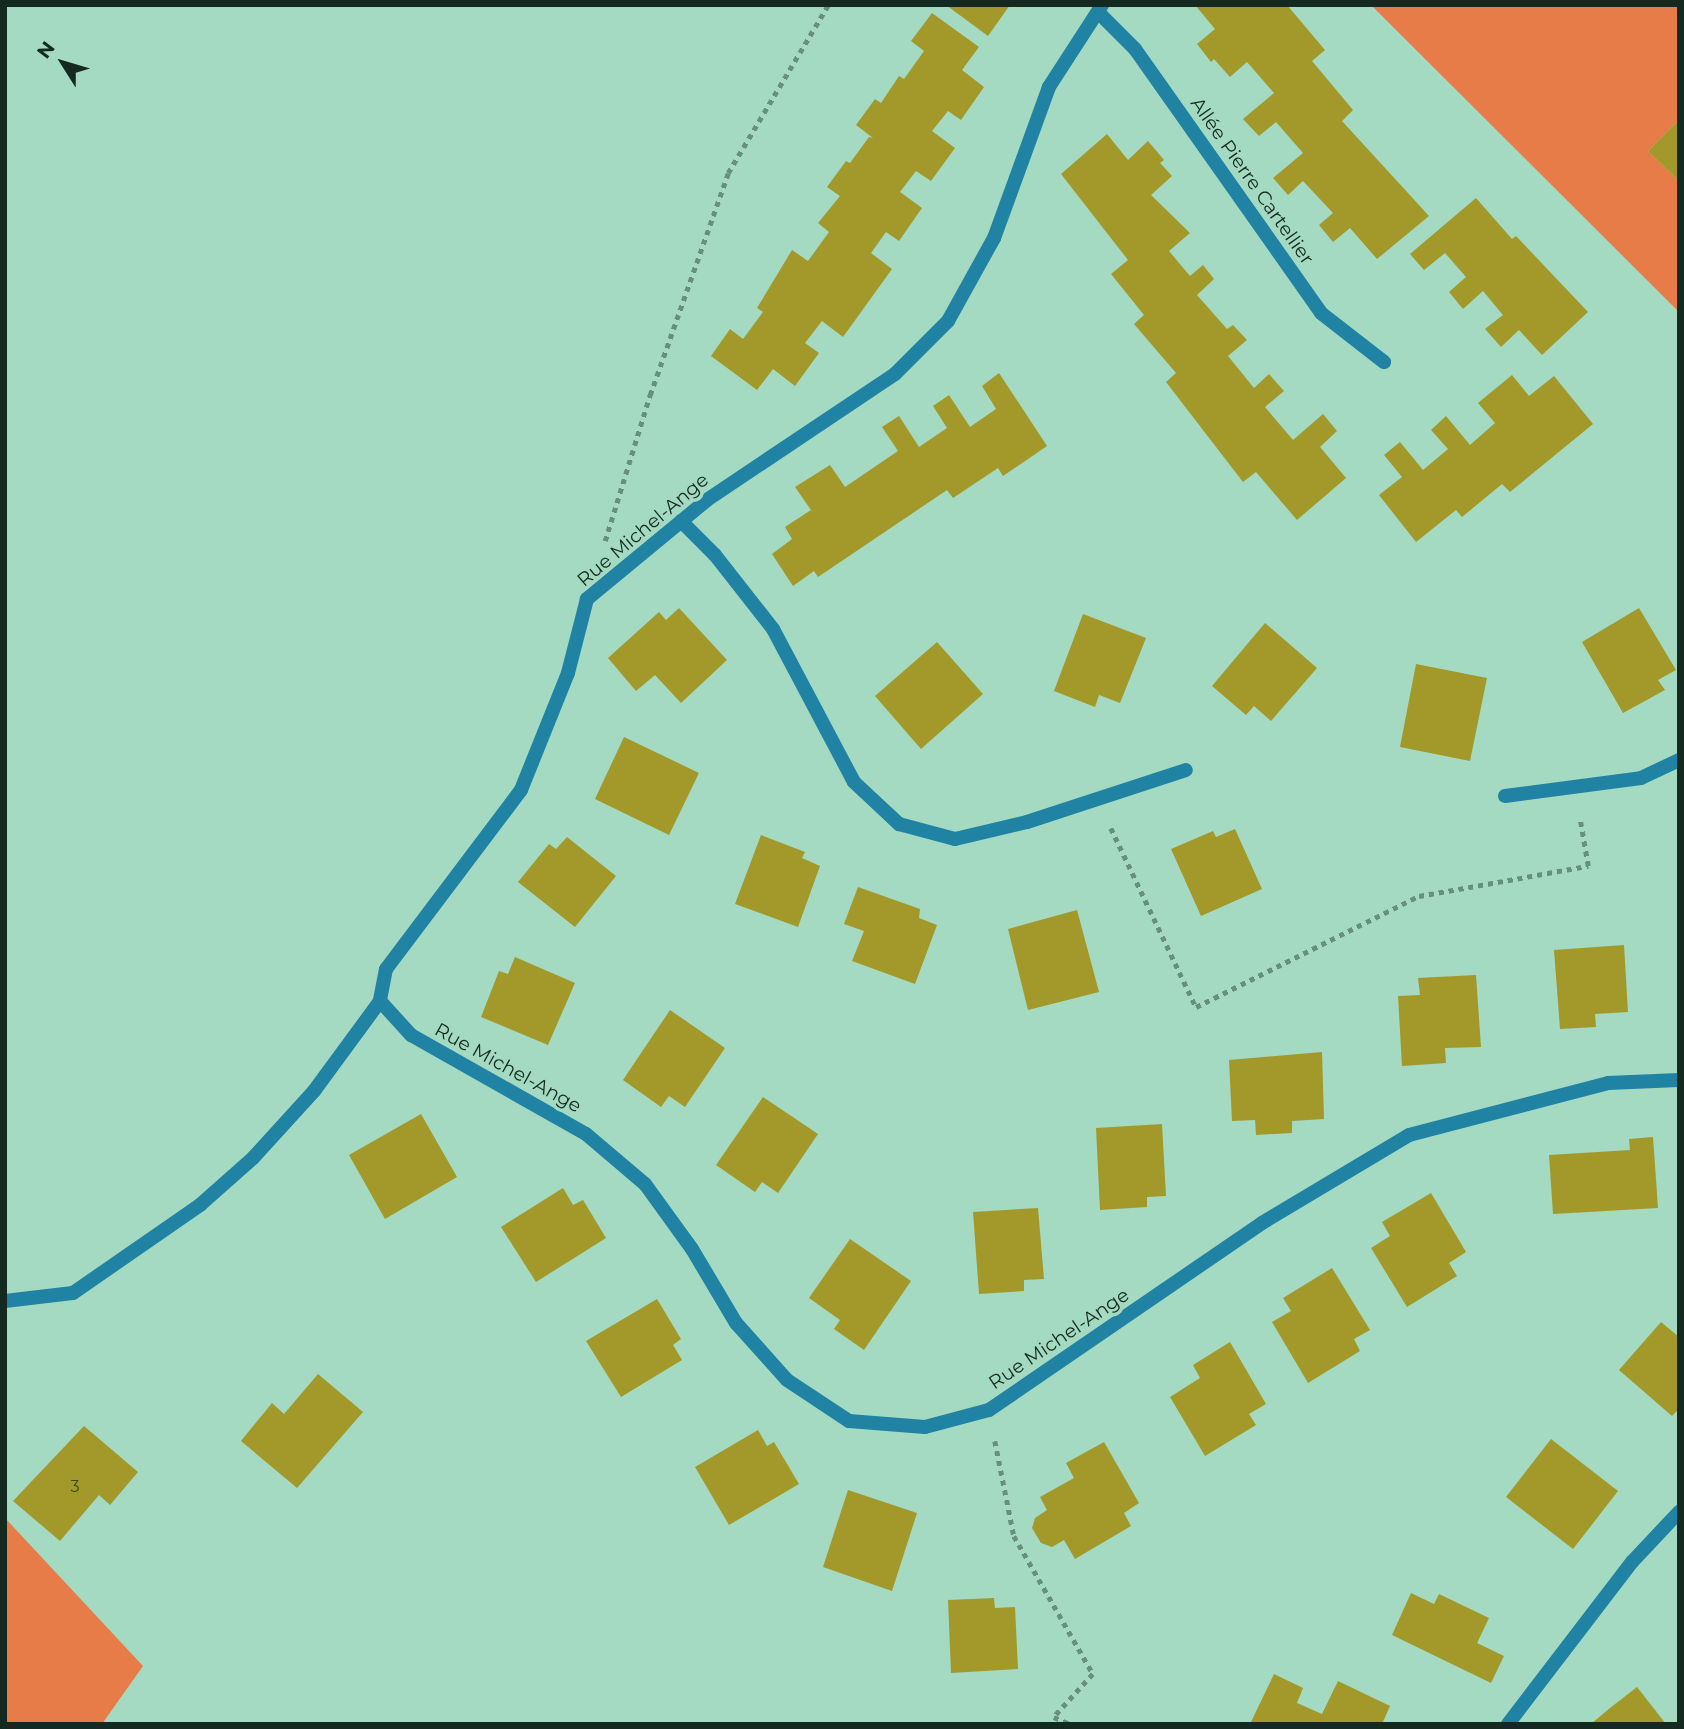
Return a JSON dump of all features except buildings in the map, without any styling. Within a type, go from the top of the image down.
[{"type":"street","name":"Rue Michel-Ange","points":[[1100,9],[1049,87],[994,237],[948,321],[895,374],[681,521],[587,599],[568,673],[521,790],[386,969],[380,1000],[411,1035],[586,1134],[645,1184],[692,1249],[736,1323],[787,1380],[849,1421],[925,1427],[989,1410],[1262,1223],[1409,1135],[1608,1083],[1679,1080]]},
{"type":"street","name":"Allée Pierre Cartellier","points":[[1100,9],[1135,49],[1321,313],[1384,362]]},
{"type":"street","points":[[681,521],[715,555],[773,629],[854,782],[899,824],[955,839],[1097,799],[1186,770]]},
{"type":"street","points":[[1505,796],[1641,778],[1679,760]]},
{"type":"street","points":[[5,1301],[73,1293],[200,1205],[253,1158],[314,1091],[380,1000]]},
{"type":"street","points":[[1508,1724],[1632,1562],[1679,1512]]},
{"type":"path","points":[[587,599],[650,395],[728,173],[828,5]]},
{"type":"path","points":[[1097,799],[1196,1007],[1419,896],[1588,866],[1576,787]]},
{"type":"path","points":[[989,1410],[1014,1536],[1093,1674],[1054,1717],[1070,1724]]},
{"type":"shaded area","points":[[1371,5],[1679,5],[1679,120],[1648,151],[1679,181],[1679,312]]},
{"type":"shaded area","points":[[5,1518],[143,1666],[102,1724],[5,1724]]}]
